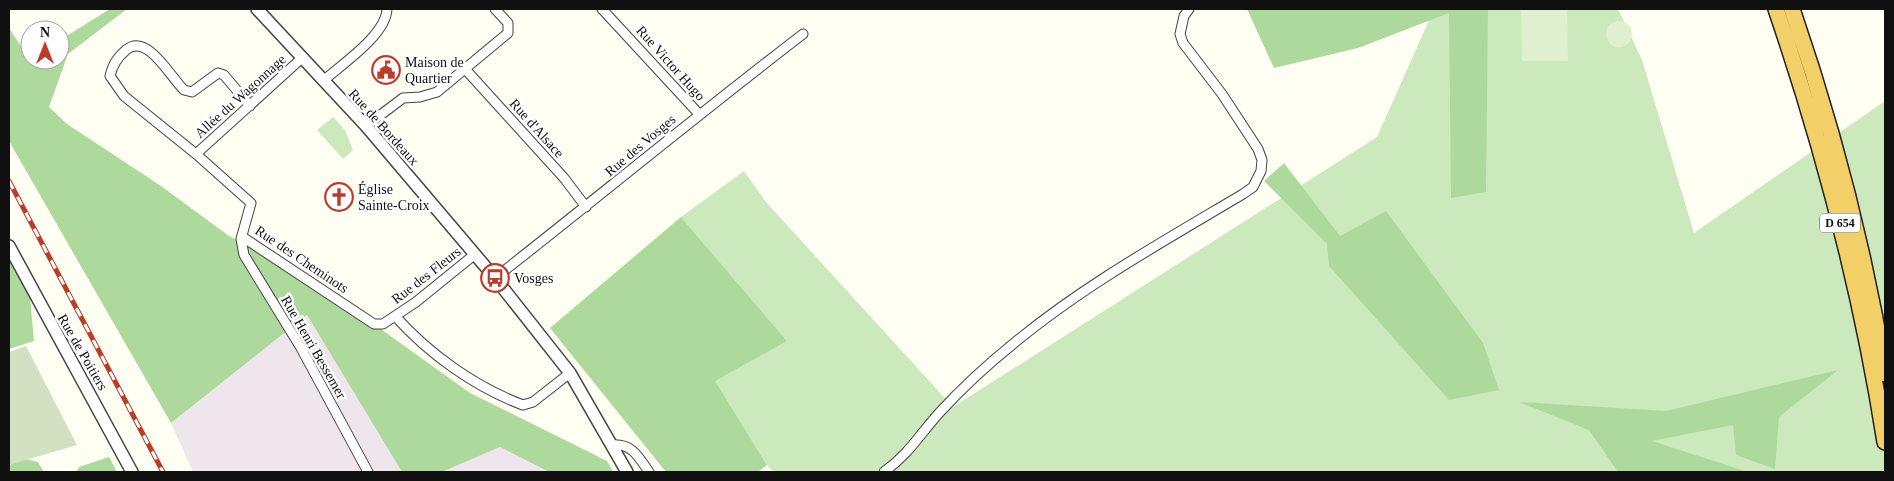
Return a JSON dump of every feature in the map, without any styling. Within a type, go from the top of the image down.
[{"type":"highway","name":"D 654","points":[[1776,9],[1830,184],[1862,316],[1885,442]]},
{"type":"highway","name":"D 654","points":[[1792,9],[1816,79],[1854,211],[1873,302],[1885,374]]},
{"type":"street","name":"Rue de Bordeaux","points":[[257,9],[366,126],[494,278],[570,373],[627,472]]},
{"type":"street","points":[[323,81],[376,33],[385,22],[387,9]]},
{"type":"street","points":[[366,126],[402,98],[420,97],[437,92],[466,70],[508,33],[508,23],[495,9]]},
{"type":"street","name":"Rue Victor Hugo","points":[[602,9],[698,114]]},
{"type":"street","points":[[884,472],[914,446],[930,423],[958,392],[1013,343],[1096,283],[1243,194],[1253,187],[1258,180],[1262,160],[1254,140],[1189,51],[1180,34],[1184,16],[1189,9]]},
{"type":"street","name":"Rue des Vosges","points":[[494,278],[586,207],[698,114],[803,34]]},
{"type":"street","name":"Rue des Cheminots","points":[[250,106],[224,75],[218,73],[192,92],[184,90],[151,51],[138,45],[130,47],[121,55],[113,65],[110,76],[124,96],[196,154],[251,203],[242,235],[244,238],[374,324],[383,324],[394,316]]},
{"type":"street","name":"Allée du Wagonnage","points":[[196,154],[302,58]]},
{"type":"street","name":"Rue d'Alsace","points":[[466,70],[564,178],[586,207]]},
{"type":"street","name":"Rue Henri Bessemer","points":[[242,235],[244,254],[302,348],[368,472]]},
{"type":"street","name":"Rue de Poitiers","points":[[9,246],[132,472]]},
{"type":"street","name":"Rue des Fleurs","points":[[394,316],[416,302],[474,255]]},
{"type":"street","points":[[394,316],[439,356],[477,384],[523,405],[533,402],[570,373]]},
{"type":"street","points":[[610,445],[621,444],[634,449],[649,472]]},
{"type":"shaded area","points":[[307,315],[402,472],[193,472],[171,423]]},
{"type":"shaded area","points":[[500,447],[549,472],[442,472]]},
{"type":"green space","points":[[110,9],[127,9],[70,52],[70,34]]},
{"type":"green space","points":[[1247,9],[1488,9],[1486,192],[1451,198],[1449,13],[1358,48],[1274,68]]},
{"type":"green space","points":[[1434,9],[1618,9],[1642,60],[1694,233],[1885,101],[1885,472],[774,472],[767,465],[714,380],[787,341],[681,217],[744,171],[765,201],[953,407],[1377,137]]},
{"type":"green space","points":[[1521,9],[1567,9],[1568,61],[1522,61]]},
{"type":"green space","points":[[1619,21],[1628,25],[1632,34],[1628,43],[1619,47],[1610,43],[1606,34],[1610,25]]},
{"type":"green space","points":[[9,28],[20,45],[20,70],[62,70],[49,107],[67,124],[161,186],[229,236],[346,304],[470,393],[607,461],[613,472],[549,472],[500,447],[442,472],[402,472],[307,315],[171,423],[9,141]]},
{"type":"green space","points":[[333,117],[345,130],[353,150],[343,159],[317,130]]},
{"type":"green space","points":[[1284,163],[1340,236],[1386,211],[1483,343],[1499,390],[1449,400],[1329,266],[1327,244],[1264,181]]},
{"type":"green space","points":[[681,217],[787,341],[715,381],[767,465],[758,472],[666,472],[550,328]]},
{"type":"green space","points":[[9,249],[29,286],[34,341],[9,349]]},
{"type":"green space","points":[[26,346],[77,445],[9,465],[9,352]]},
{"type":"green space","points":[[1838,370],[1779,417],[1775,469],[1736,455],[1733,425],[1652,441],[1748,472],[1618,472],[1589,430],[1519,402],[1666,411]]},
{"type":"green space","points":[[109,457],[117,472],[76,472],[79,467]]},
{"type":"green space","points":[[26,459],[38,462],[44,472],[9,472],[9,465]]},
{"type":"railway","points":[[9,181],[163,472]]},
{"type":"place","name":"Maison de Quartier","points":[[386,70]]},
{"type":"place","name":"Église Sainte-Croix","points":[[339,197]]},
{"type":"place","name":"Vosges","points":[[495,278]]}]
